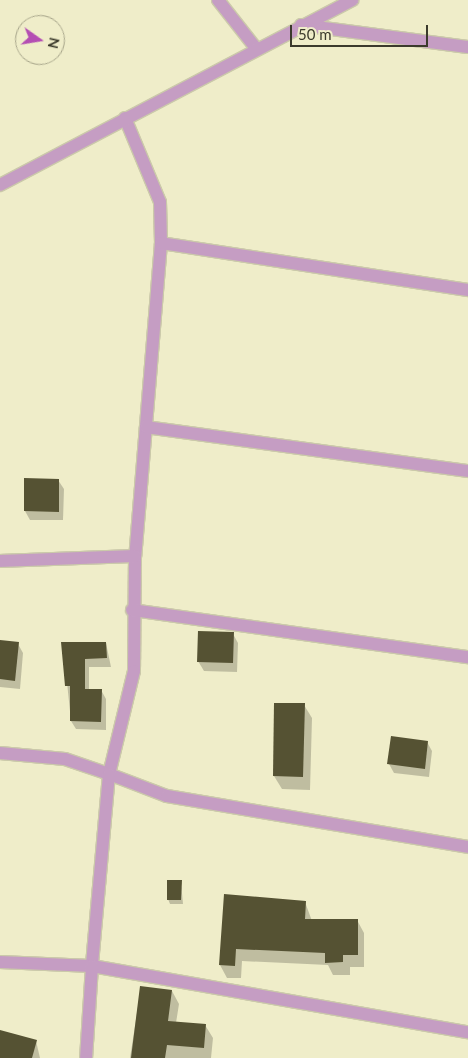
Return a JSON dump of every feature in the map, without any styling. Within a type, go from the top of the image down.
[{"type":"street","points":[[218,0],[255,47]]},
{"type":"street","points":[[0,185],[255,47],[352,0]]},
{"type":"street","points":[[301,25],[468,48]]},
{"type":"street","points":[[86,1058],[109,774],[132,690],[132,610],[135,556],[161,243],[160,202],[125,118]]},
{"type":"street","points":[[161,243],[468,290]]},
{"type":"street","points":[[146,427],[468,471]]},
{"type":"street","points":[[0,561],[135,556]]},
{"type":"street","points":[[132,610],[468,657]]},
{"type":"street","points":[[0,753],[64,760],[109,774],[167,796],[468,847]]},
{"type":"street","points":[[0,962],[92,966],[468,1032]]},
{"type":"building","points":[[24,478],[59,479],[59,512],[24,511]]},
{"type":"building","points":[[198,631],[234,632],[233,663],[197,662]]},
{"type":"building","points":[[0,640],[19,642],[15,681],[0,679]]},
{"type":"building","points":[[61,642],[106,642],[107,658],[85,659],[85,689],[102,689],[101,722],[70,721],[70,686],[65,686]]},
{"type":"building","points":[[274,703],[305,703],[303,777],[273,776]]},
{"type":"building","points":[[391,736],[428,741],[425,769],[387,764]]},
{"type":"building","points":[[167,880],[182,880],[181,900],[167,900]]},
{"type":"building","points":[[224,894],[306,901],[305,919],[358,919],[358,955],[343,955],[343,962],[325,963],[325,953],[236,949],[235,966],[219,965]]},
{"type":"building","points":[[140,986],[172,990],[168,1021],[206,1024],[204,1048],[167,1045],[165,1058],[131,1058]]},
{"type":"building","points":[[0,1030],[37,1040],[32,1058],[0,1058]]}]
